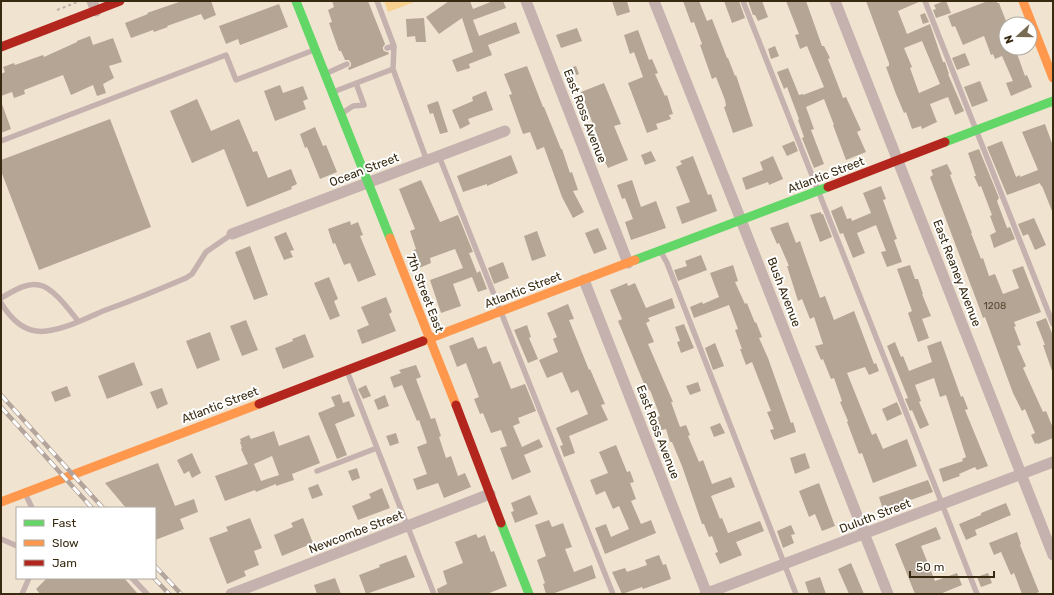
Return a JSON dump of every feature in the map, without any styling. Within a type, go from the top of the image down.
[{"type":"street","points":[[1,48],[94,6],[120,1]]},
{"type":"street","name":"7th Street East","points":[[296,1],[430,338],[528,594]]},
{"type":"street","name":"East Ross Avenue","points":[[526,1],[628,263]]},
{"type":"street","name":"Bush Avenue","points":[[654,1],[888,594]]},
{"type":"street","name":"East Reaney Avenue","points":[[835,1],[1053,555]]},
{"type":"street","points":[[1022,1],[1053,78]]},
{"type":"street","name":"Atlantic Street","points":[[1,502],[1053,100]]},
{"type":"street","name":"Ocean Street","points":[[232,234],[505,131]]},
{"type":"street","name":"East Ross Avenue","points":[[584,280],[707,594]]},
{"type":"street","name":"Duluth Street","points":[[707,594],[1053,462]]},
{"type":"street","name":"Newcombe Street","points":[[231,594],[490,494]]},
{"type":"lane","points":[[377,1],[394,46],[393,69],[427,160]]},
{"type":"lane","points":[[744,1],[977,594]]},
{"type":"lane","points":[[925,1],[1053,324]]},
{"type":"lane","points":[[387,48],[394,46]]},
{"type":"lane","points":[[1,141],[226,55],[236,80],[316,50]]},
{"type":"lane","points":[[325,74],[347,64]]},
{"type":"lane","points":[[333,93],[393,69]]},
{"type":"lane","points":[[341,114],[354,106],[364,105],[356,84]]},
{"type":"lane","points":[[439,156],[613,594]]},
{"type":"lane","points":[[1,304],[7,313],[25,329],[37,332],[50,331],[186,278],[192,274],[206,252],[232,234]]},
{"type":"lane","points":[[660,251],[667,263],[796,594]]},
{"type":"lane","points":[[1,298],[12,291],[28,286],[40,285],[52,292],[65,304],[78,321]]},
{"type":"lane","points":[[347,370],[434,594]]},
{"type":"lane","points":[[317,471],[377,448]]},
{"type":"lane","points":[[25,493],[32,507]]},
{"type":"lane","points":[[1,539],[16,546]]},
{"type":"lane","points":[[22,594],[29,579]]},
{"type":"lane","points":[[133,579],[147,594]]},
{"type":"path","points":[[61,8],[80,1]]},
{"type":"shaded area","points":[[384,1],[417,1],[388,12]]},
{"type":"building","points":[[182,1],[211,1],[216,15],[204,20],[201,14],[154,32],[153,30],[131,38],[125,23],[148,14],[147,13]]},
{"type":"building","points":[[332,1],[368,1],[385,44],[383,50],[389,54],[349,70],[348,68],[351,66],[351,63],[349,60],[345,60],[341,51],[339,51],[329,23],[332,22],[328,10],[334,7]]},
{"type":"building","points":[[449,1],[470,1],[473,9],[493,1],[503,1],[506,8],[473,20],[479,36],[516,22],[520,33],[488,45],[492,55],[469,64],[470,68],[457,72],[452,60],[473,52],[462,18],[439,34],[426,17]]},
{"type":"building","points":[[612,1],[627,1],[630,12],[617,16]]},
{"type":"building","points":[[683,1],[699,1],[707,21],[712,19],[727,58],[735,76],[736,75],[753,126],[733,133],[724,107],[726,106],[725,100],[716,77],[712,79],[700,45],[702,44],[694,22],[691,23]]},
{"type":"building","points":[[724,1],[739,1],[745,18],[732,23]]},
{"type":"building","points":[[748,1],[762,1],[768,17],[758,21],[755,15],[753,15]]},
{"type":"building","points":[[786,1],[806,1],[822,46],[824,46],[830,58],[828,59],[843,98],[846,97],[861,130],[857,132],[866,152],[846,160],[824,99],[806,107],[814,129],[811,130],[824,164],[814,168],[802,138],[804,137],[798,120],[799,119],[787,87],[784,89],[777,72],[788,68],[799,95],[803,95],[824,87],[807,46],[800,49],[795,35],[799,34]]},
{"type":"building","points":[[866,1],[921,1],[898,11],[907,34],[930,24],[943,62],[945,62],[948,74],[964,111],[955,115],[948,97],[930,104],[937,122],[922,129],[921,126],[912,129],[906,112],[904,113],[896,94],[886,67],[889,66]],"holes":[[[922,41],[940,84],[919,93],[910,68],[912,67],[904,48]]]},
{"type":"building","points":[[946,1],[951,13],[936,18],[933,10],[936,9],[934,5]]},
{"type":"building","points":[[988,1],[997,1],[1004,16],[998,16],[998,56],[1002,56],[995,59],[993,54],[991,55],[984,36],[963,45],[955,26],[952,27],[948,16]]},
{"type":"building","points":[[279,4],[288,27],[240,45],[238,39],[226,44],[219,26]]},
{"type":"building","points":[[925,13],[929,22],[923,24],[920,15]]},
{"type":"building","points":[[424,18],[426,42],[416,42],[415,36],[407,37],[406,19]]},
{"type":"building","points":[[577,28],[582,41],[561,48],[556,35]]},
{"type":"building","points":[[638,30],[649,60],[652,59],[658,73],[655,74],[665,96],[667,95],[673,114],[669,115],[671,119],[656,124],[658,129],[647,133],[628,83],[643,77],[634,52],[630,54],[624,35]]},
{"type":"building","points":[[90,36],[93,45],[113,38],[122,62],[109,66],[114,78],[103,84],[106,93],[97,96],[93,85],[71,95],[63,75],[24,90],[25,94],[14,98],[12,92],[1,96],[1,74],[5,72],[3,67],[14,63],[15,65],[43,55],[44,57]]},
{"type":"building","points":[[775,46],[779,56],[771,59],[768,49]]},
{"type":"building","points":[[965,53],[970,65],[957,70],[952,58]]},
{"type":"building","points":[[1002,56],[1018,56],[1025,76],[1027,75],[1032,87],[1011,96],[1006,83],[1013,81]]},
{"type":"building","points":[[527,66],[562,149],[570,173],[572,172],[578,190],[573,191],[584,212],[573,218],[562,197],[544,147],[537,150],[530,132],[523,134],[509,95],[512,94],[504,74]]},
{"type":"building","points":[[576,66],[579,74],[566,79],[563,70]]},
{"type":"building","points":[[980,81],[988,101],[972,107],[964,87]]},
{"type":"building","points":[[604,83],[621,124],[614,126],[628,160],[608,168],[581,92]]},
{"type":"building","points":[[280,85],[283,93],[303,86],[308,99],[303,101],[306,109],[275,121],[264,91]]},
{"type":"building","points":[[486,91],[493,110],[468,119],[470,124],[460,129],[452,110],[473,101],[472,97]]},
{"type":"building","points":[[197,99],[211,131],[239,119],[253,152],[257,151],[268,178],[291,169],[297,184],[291,187],[292,189],[247,207],[224,149],[192,163],[170,111]]},
{"type":"building","points":[[438,101],[448,132],[440,134],[433,113],[430,114],[427,105]]},
{"type":"building","points":[[1,104],[11,129],[1,133]]},
{"type":"building","points":[[110,119],[151,227],[39,270],[1,171],[1,160]]},
{"type":"building","points":[[1045,124],[1053,146],[1052,211],[1040,183],[1007,195],[987,147],[1002,141],[1016,177],[1020,175],[1020,177],[1038,170],[1022,132]]},
{"type":"building","points":[[315,127],[323,146],[326,145],[337,172],[320,179],[300,134]]},
{"type":"building","points":[[794,141],[798,151],[787,156],[782,146]]},
{"type":"building","points":[[979,149],[999,198],[997,201],[1007,228],[1010,227],[1015,239],[994,248],[990,235],[996,232],[990,216],[992,215],[981,186],[979,187],[974,176],[976,176],[968,153]]},
{"type":"building","points":[[651,151],[656,161],[645,165],[641,155]]},
{"type":"building","points":[[511,155],[518,173],[487,186],[487,184],[463,192],[457,176]]},
{"type":"building","points":[[693,156],[708,195],[711,194],[717,211],[682,224],[676,207],[690,202],[676,167],[682,164],[680,161]]},
{"type":"building","points":[[773,156],[783,179],[769,185],[768,182],[746,190],[742,178],[763,170],[760,162]]},
{"type":"building","points":[[947,164],[952,174],[950,175],[971,233],[981,259],[983,258],[989,276],[995,274],[1003,294],[1019,288],[1012,270],[1023,266],[1041,312],[1014,322],[1016,326],[1014,327],[1021,345],[1017,346],[1026,366],[1023,368],[1043,412],[1046,411],[1053,428],[1053,438],[1038,444],[1035,444],[1031,435],[1035,433],[1025,409],[1022,411],[1013,393],[930,177],[933,175],[931,170]]},
{"type":"building","points":[[421,180],[440,222],[458,215],[473,252],[469,253],[477,273],[480,271],[487,289],[478,292],[472,277],[453,284],[461,306],[441,313],[430,280],[463,268],[455,249],[430,258],[431,263],[419,268],[413,251],[416,249],[410,231],[415,229],[399,189]]},
{"type":"building","points":[[632,180],[641,207],[656,201],[666,228],[631,240],[625,222],[633,219],[625,198],[622,199],[617,185]]},
{"type":"building","points":[[881,186],[886,199],[883,200],[897,239],[894,240],[902,262],[887,267],[881,252],[886,251],[876,225],[857,233],[865,253],[853,258],[843,233],[840,234],[831,211],[842,206],[847,219],[851,218],[852,221],[871,213],[863,193]]},
{"type":"building","points":[[821,212],[832,237],[820,242],[810,215]]},
{"type":"building","points":[[1034,218],[1046,245],[1035,250],[1028,234],[1023,236],[1018,224]]},
{"type":"building","points":[[350,221],[351,225],[358,222],[363,235],[360,236],[376,275],[358,282],[350,263],[344,265],[335,243],[333,244],[328,229]]},
{"type":"building","points":[[788,222],[796,243],[800,241],[820,298],[825,296],[834,320],[854,311],[874,364],[876,363],[879,371],[869,375],[865,367],[847,373],[872,435],[876,433],[883,449],[907,439],[917,466],[873,483],[862,453],[859,454],[847,422],[848,421],[840,402],[842,401],[834,378],[831,379],[823,359],[821,360],[815,346],[823,344],[814,317],[810,319],[802,299],[798,301],[787,266],[789,266],[779,243],[777,244],[770,228]]},
{"type":"building","points":[[598,228],[607,249],[594,254],[585,233]]},
{"type":"building","points":[[537,231],[546,256],[532,261],[524,236]]},
{"type":"building","points":[[286,232],[294,250],[290,251],[293,257],[284,260],[274,237]]},
{"type":"building","points":[[250,246],[268,295],[254,300],[235,252]]},
{"type":"building","points":[[701,255],[707,270],[678,281],[674,270],[687,266],[685,261]]},
{"type":"building","points":[[503,262],[509,278],[494,284],[488,268]]},
{"type":"building","points":[[733,265],[738,281],[735,282],[745,304],[747,303],[755,323],[756,322],[762,337],[759,338],[768,358],[791,423],[793,422],[796,432],[774,440],[770,430],[774,429],[767,412],[771,411],[752,362],[746,365],[735,330],[738,329],[729,305],[694,318],[690,307],[702,302],[703,304],[719,297],[710,273]]},
{"type":"building","points":[[910,265],[915,279],[918,279],[931,316],[922,319],[929,338],[918,342],[908,313],[912,311],[897,269]]},
{"type":"building","points":[[329,277],[338,299],[334,301],[340,316],[330,320],[314,283]]},
{"type":"building","points":[[627,283],[628,286],[635,283],[646,308],[672,298],[675,308],[648,318],[650,321],[646,323],[654,342],[648,344],[673,402],[671,402],[680,427],[686,425],[690,435],[688,436],[699,462],[703,460],[712,484],[731,477],[735,487],[711,496],[720,519],[722,518],[728,533],[760,521],[764,531],[736,542],[742,555],[720,564],[715,553],[718,552],[712,536],[709,537],[704,524],[702,524],[682,466],[672,442],[670,442],[666,429],[661,430],[657,417],[660,416],[650,390],[647,391],[618,321],[622,319],[610,290]]},
{"type":"building","points":[[386,297],[392,312],[389,314],[396,331],[362,344],[357,330],[369,325],[361,307]]},
{"type":"building","points":[[568,304],[574,319],[569,320],[589,370],[590,369],[605,404],[601,405],[608,420],[569,436],[575,453],[564,457],[560,446],[563,445],[556,428],[588,414],[578,390],[571,393],[562,372],[547,378],[539,360],[558,352],[553,339],[557,337],[547,313]]},
{"type":"building","points":[[1046,318],[1053,336],[1053,371],[1036,322]]},
{"type":"building","points":[[246,320],[258,350],[242,356],[230,326]]},
{"type":"building","points":[[684,324],[694,348],[681,353],[677,342],[680,341],[675,327]]},
{"type":"building","points":[[527,325],[531,337],[529,338],[538,359],[528,363],[514,330]]},
{"type":"building","points":[[210,332],[220,360],[197,369],[186,341]]},
{"type":"building","points":[[305,334],[314,357],[283,369],[275,348],[293,341],[292,339]]},
{"type":"building","points":[[473,337],[478,349],[486,346],[493,364],[500,361],[511,389],[525,384],[536,411],[518,418],[520,423],[513,426],[522,447],[539,439],[543,447],[524,455],[531,472],[512,480],[500,448],[507,446],[501,430],[491,433],[483,413],[480,414],[474,399],[479,397],[466,363],[457,367],[449,346]]},
{"type":"building","points":[[941,341],[961,397],[963,396],[968,409],[965,410],[988,466],[977,470],[975,467],[959,474],[960,476],[943,482],[939,469],[963,461],[962,459],[966,457],[946,395],[940,397],[934,378],[915,385],[921,401],[919,402],[929,425],[920,429],[912,410],[910,411],[905,399],[908,398],[887,346],[895,342],[909,371],[932,362],[927,346]]},
{"type":"building","points":[[715,343],[724,366],[713,370],[705,348]]},
{"type":"building","points":[[134,362],[143,385],[107,399],[98,376]]},
{"type":"building","points":[[416,365],[421,377],[416,379],[431,419],[435,418],[446,458],[451,456],[458,476],[465,473],[471,487],[444,498],[438,483],[417,490],[413,479],[427,474],[417,447],[427,443],[419,420],[417,421],[402,385],[394,388],[390,377],[401,373],[399,370]]},
{"type":"building","points":[[698,382],[701,391],[690,395],[686,386]]},
{"type":"building","points":[[366,385],[371,396],[363,399],[358,389]]},
{"type":"building","points":[[67,386],[71,396],[55,402],[51,392]]},
{"type":"building","points":[[162,388],[168,404],[157,409],[150,392]]},
{"type":"building","points":[[340,394],[343,403],[349,401],[355,416],[335,424],[347,455],[337,459],[318,413],[335,406],[331,397]]},
{"type":"building","points":[[385,395],[389,406],[378,410],[374,400]]},
{"type":"building","points":[[897,402],[902,414],[887,421],[882,409]]},
{"type":"building","points":[[720,423],[725,433],[714,437],[710,427]]},
{"type":"building","points":[[274,431],[279,446],[309,435],[320,463],[292,474],[294,480],[276,486],[276,484],[256,492],[255,490],[225,501],[215,476],[248,464],[241,449],[240,439],[249,435],[251,439]],"holes":[[[272,456],[279,475],[261,481],[254,464]]]},
{"type":"building","points":[[396,433],[399,443],[390,446],[386,436]]},
{"type":"building","points":[[616,445],[627,472],[630,471],[634,482],[630,483],[636,499],[631,501],[641,524],[651,520],[656,533],[605,554],[595,528],[606,524],[611,537],[629,529],[619,506],[613,509],[605,491],[596,495],[590,480],[608,473],[599,452]]},
{"type":"building","points":[[192,453],[201,473],[192,478],[189,471],[184,474],[177,460]]},
{"type":"building","points":[[805,453],[810,468],[795,474],[790,458]]},
{"type":"building","points":[[158,463],[175,506],[194,499],[198,512],[180,519],[184,529],[156,540],[156,507],[125,507],[105,483]]},
{"type":"building","points":[[357,468],[360,478],[352,481],[348,471]]},
{"type":"building","points":[[928,480],[933,492],[883,510],[879,497]]},
{"type":"building","points":[[819,483],[835,526],[822,531],[815,514],[809,517],[799,491]]},
{"type":"building","points":[[318,484],[323,495],[312,499],[308,488]]},
{"type":"building","points":[[382,488],[390,508],[358,520],[352,506],[371,498],[369,494]]},
{"type":"building","points":[[530,495],[538,514],[515,523],[511,512],[514,511],[511,503]]},
{"type":"building","points":[[1006,503],[1011,515],[975,530],[977,535],[966,540],[959,524]]},
{"type":"building","points":[[250,518],[262,548],[254,551],[259,565],[244,571],[246,576],[227,584],[209,538],[228,531],[226,527]]},
{"type":"building","points":[[303,518],[313,543],[282,556],[274,535],[293,527],[291,523]]},
{"type":"building","points":[[549,520],[552,527],[563,523],[572,547],[565,549],[574,572],[592,565],[596,578],[552,594],[546,594],[543,584],[545,583],[537,560],[546,556],[535,525]]},
{"type":"building","points":[[791,525],[795,534],[791,535],[794,543],[783,548],[777,531]]},
{"type":"building","points":[[936,527],[941,539],[921,546],[935,581],[957,573],[962,585],[940,594],[915,594],[895,544]]},
{"type":"building","points":[[1017,532],[1020,545],[1039,592],[1034,594],[1022,594],[1014,573],[1011,575],[1001,552],[994,555],[989,543]]},
{"type":"building","points":[[476,534],[478,538],[485,535],[491,552],[494,551],[507,586],[487,594],[438,594],[437,589],[447,584],[443,571],[463,563],[455,542]]},
{"type":"building","points":[[406,555],[415,577],[366,594],[359,575],[380,567],[379,565]]},
{"type":"building","points":[[659,555],[663,565],[666,564],[671,579],[643,589],[642,587],[622,594],[612,572],[625,568],[627,572],[647,565],[645,560]]},
{"type":"building","points":[[851,563],[864,594],[849,594],[838,569]]},
{"type":"building","points":[[988,573],[992,583],[981,587],[977,577]]},
{"type":"building","points":[[820,577],[826,594],[809,594],[805,582]]},
{"type":"building","points":[[335,578],[341,594],[317,594],[314,585]]},
{"type":"building","points":[[46,579],[125,579],[138,594],[40,594],[36,589]]},
{"type":"railway","points":[[1,395],[102,507]]},
{"type":"railway","points":[[1,407],[91,507]]},
{"type":"railway","points":[[156,567],[181,594]]},
{"type":"railway","points":[[155,579],[169,594]]},
{"type":"traffic: fast","points":[[296,1],[390,238]]},
{"type":"traffic: fast","points":[[945,142],[1053,101]]},
{"type":"traffic: fast","points":[[635,260],[828,187]]},
{"type":"traffic: fast","points":[[501,523],[529,594]]},
{"type":"traffic: slow","points":[[1023,1],[1053,78]]},
{"type":"traffic: slow","points":[[390,238],[456,405]]},
{"type":"traffic: slow","points":[[423,341],[635,260]]},
{"type":"traffic: slow","points":[[1,502],[259,404]]},
{"type":"traffic: jam","points":[[1,47],[120,1]]},
{"type":"traffic: jam","points":[[828,187],[945,142]]},
{"type":"traffic: jam","points":[[259,404],[423,341]]},
{"type":"traffic: jam","points":[[456,405],[501,523]]}]
